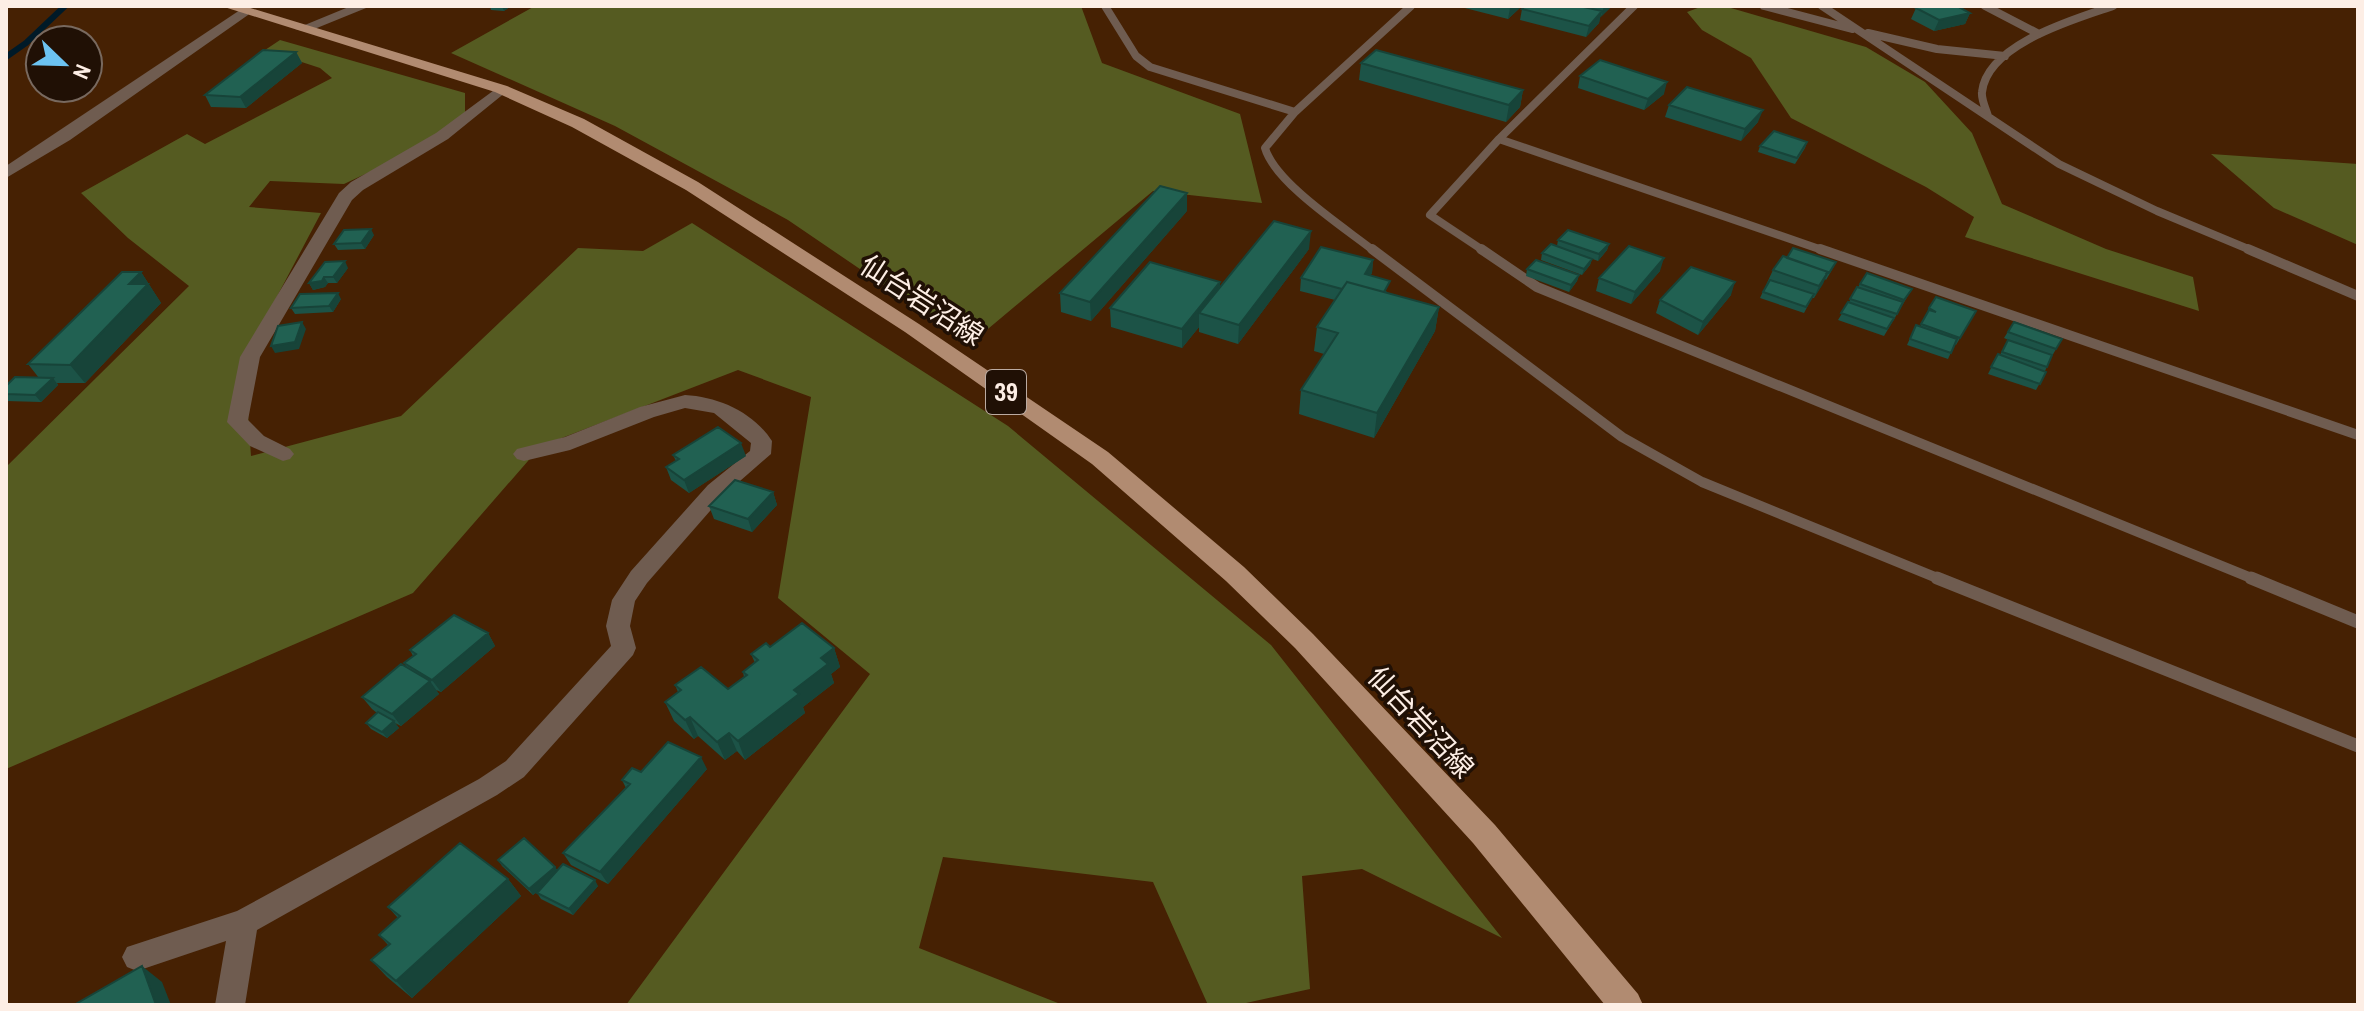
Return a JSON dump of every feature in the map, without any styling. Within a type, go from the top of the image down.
[{"type":"main road","name":"仙台岩沼線","points":[[235,9],[501,89],[578,123],[692,186],[912,328],[1100,458],[1235,574],[1304,641],[1484,834],[1626,1005]]},
{"type":"street","points":[[302,29],[364,6]]},
{"type":"street","points":[[6,173],[64,137],[235,9]]},
{"type":"street","points":[[283,454],[257,441],[237,422],[250,357],[336,211],[357,186],[442,136],[501,89]]},
{"type":"street","points":[[137,957],[244,922],[488,787],[515,769],[624,648],[618,626],[624,600],[639,577],[716,490],[760,454],[762,441],[741,418],[722,407],[694,401],[665,404],[557,448],[524,454]]},
{"type":"street","points":[[230,1005],[244,922]]},
{"type":"lane","points":[[1105,6],[1136,56],[1150,67],[1295,112]]},
{"type":"lane","points":[[1411,6],[1295,112],[1265,148],[1269,162],[1283,178],[1395,268],[1653,457],[1702,482],[2016,612],[2358,746]]},
{"type":"lane","points":[[1634,6],[1499,139],[1430,215],[1537,287],[2358,622]]},
{"type":"lane","points":[[1764,6],[1937,49],[2005,56]]},
{"type":"lane","points":[[1822,6],[2059,164],[2157,211],[2358,296]]},
{"type":"lane","points":[[1985,6],[2039,34]]},
{"type":"lane","points":[[1990,120],[1980,104],[1979,92],[1993,64],[2039,34],[2113,6]]},
{"type":"lane","points":[[1499,139],[2358,435]]},
{"type":"green space","points":[[535,6],[1081,6],[1102,63],[1240,114],[1262,203],[1153,191],[970,344],[788,220],[615,126],[451,53]]},
{"type":"green space","points":[[1703,6],[1724,6],[1866,47],[1925,82],[1972,133],[2002,204],[2106,249],[2193,277],[2199,311],[1965,237],[1974,217],[1926,187],[1791,118],[1751,58],[1702,30],[1687,12]]},
{"type":"green space","points":[[280,40],[465,93],[465,115],[410,153],[344,184],[270,181],[249,207],[321,213],[244,359],[251,456],[401,416],[578,248],[643,251],[692,223],[1008,426],[1271,645],[1502,938],[1362,869],[1302,876],[1310,989],[1237,1005],[1208,1005],[1153,882],[943,857],[919,948],[1063,1005],[626,1005],[870,674],[778,598],[811,397],[738,370],[541,446],[413,593],[6,769],[6,467],[189,286],[128,238],[81,193],[187,134],[205,144],[332,78],[320,68],[265,50]]},
{"type":"green space","points":[[2211,154],[2358,164],[2358,245],[2274,208]]},
{"type":"building","points":[[1526,6],[1579,6],[1602,11],[1589,26],[1522,9]]},
{"type":"building","points":[[1957,6],[1970,13],[1939,20],[1916,8]]},
{"type":"building","points":[[263,50],[296,52],[240,97],[205,95]]},
{"type":"building","points":[[1376,50],[1523,90],[1509,105],[1361,63]]},
{"type":"building","points":[[1600,60],[1667,82],[1648,99],[1580,76]]},
{"type":"building","points":[[1687,87],[1763,110],[1745,129],[1669,105]]},
{"type":"building","points":[[1774,131],[1807,142],[1797,158],[1760,146]]},
{"type":"building","points":[[1160,186],[1187,193],[1090,302],[1060,293]]},
{"type":"building","points":[[1274,221],[1311,231],[1239,325],[1199,313]]},
{"type":"building","points":[[371,229],[361,243],[334,244],[344,230]]},
{"type":"building","points":[[1568,230],[1609,244],[1599,254],[1558,240]]},
{"type":"building","points":[[1551,244],[1592,259],[1584,269],[1542,253]]},
{"type":"building","points":[[1629,246],[1664,258],[1635,292],[1599,278]]},
{"type":"building","points":[[1321,247],[1373,260],[1365,274],[1390,281],[1384,292],[1347,282],[1342,289],[1301,278]]},
{"type":"building","points":[[1793,248],[1836,262],[1827,273],[1787,258]]},
{"type":"building","points":[[1783,256],[1828,272],[1819,286],[1773,270]]},
{"type":"building","points":[[1536,260],[1579,275],[1571,285],[1527,269]]},
{"type":"building","points":[[345,261],[333,277],[309,283],[325,262]]},
{"type":"building","points":[[1150,262],[1220,282],[1182,329],[1110,308]]},
{"type":"building","points":[[1691,267],[1735,282],[1703,322],[1660,300]]},
{"type":"building","points":[[122,272],[141,272],[129,284],[148,284],[70,365],[28,364]]},
{"type":"building","points":[[1867,273],[1912,289],[1904,300],[1860,284]]},
{"type":"building","points":[[1770,280],[1814,294],[1806,307],[1763,292]]},
{"type":"building","points":[[1347,282],[1439,307],[1377,413],[1301,390],[1338,333],[1317,327]]},
{"type":"building","points":[[1857,287],[1903,302],[1897,314],[1850,299]]},
{"type":"building","points":[[338,293],[329,306],[291,308],[300,294]]},
{"type":"building","points":[[1936,297],[1976,311],[1960,338],[1921,324],[1929,310],[1936,312],[1929,308]]},
{"type":"building","points":[[1848,302],[1894,318],[1887,329],[1841,313]]},
{"type":"building","points":[[302,322],[295,342],[271,346],[278,326]]},
{"type":"building","points":[[2014,322],[2062,339],[2056,349],[2008,332]]},
{"type":"building","points":[[1916,325],[1957,339],[1951,353],[1910,339]]},
{"type":"building","points":[[2008,340],[2052,355],[2047,367],[2002,352]]},
{"type":"building","points":[[1998,354],[2046,372],[2040,384],[1991,367]]},
{"type":"building","points":[[15,377],[53,378],[35,395],[6,394],[6,386]]},
{"type":"building","points":[[718,427],[741,443],[684,480],[666,467],[679,459],[673,455]]},
{"type":"building","points":[[735,480],[773,492],[748,519],[709,506]]},
{"type":"building","points":[[454,615],[488,633],[432,680],[404,663],[416,654],[410,650]]},
{"type":"building","points":[[802,623],[834,648],[821,658],[828,664],[794,690],[799,694],[738,741],[729,733],[717,742],[690,717],[685,720],[665,702],[681,690],[675,685],[701,667],[728,689],[747,675],[743,672],[758,660],[751,654],[766,643],[770,647]]},
{"type":"building","points":[[401,664],[430,681],[392,714],[362,697]]},
{"type":"building","points":[[378,712],[394,721],[382,732],[366,723]]},
{"type":"building","points":[[668,742],[701,757],[600,872],[563,853],[630,784],[622,780],[632,768],[641,772]]},
{"type":"building","points":[[524,838],[555,867],[529,889],[498,860]]},
{"type":"building","points":[[460,843],[508,879],[396,981],[371,960],[390,944],[379,935],[400,916],[388,907]]},
{"type":"building","points":[[563,864],[595,880],[569,909],[537,893]]},
{"type":"building","points":[[142,966],[156,1005],[74,1005]]},
{"type":"waterway","points":[[6,57],[26,43],[65,6]]}]
